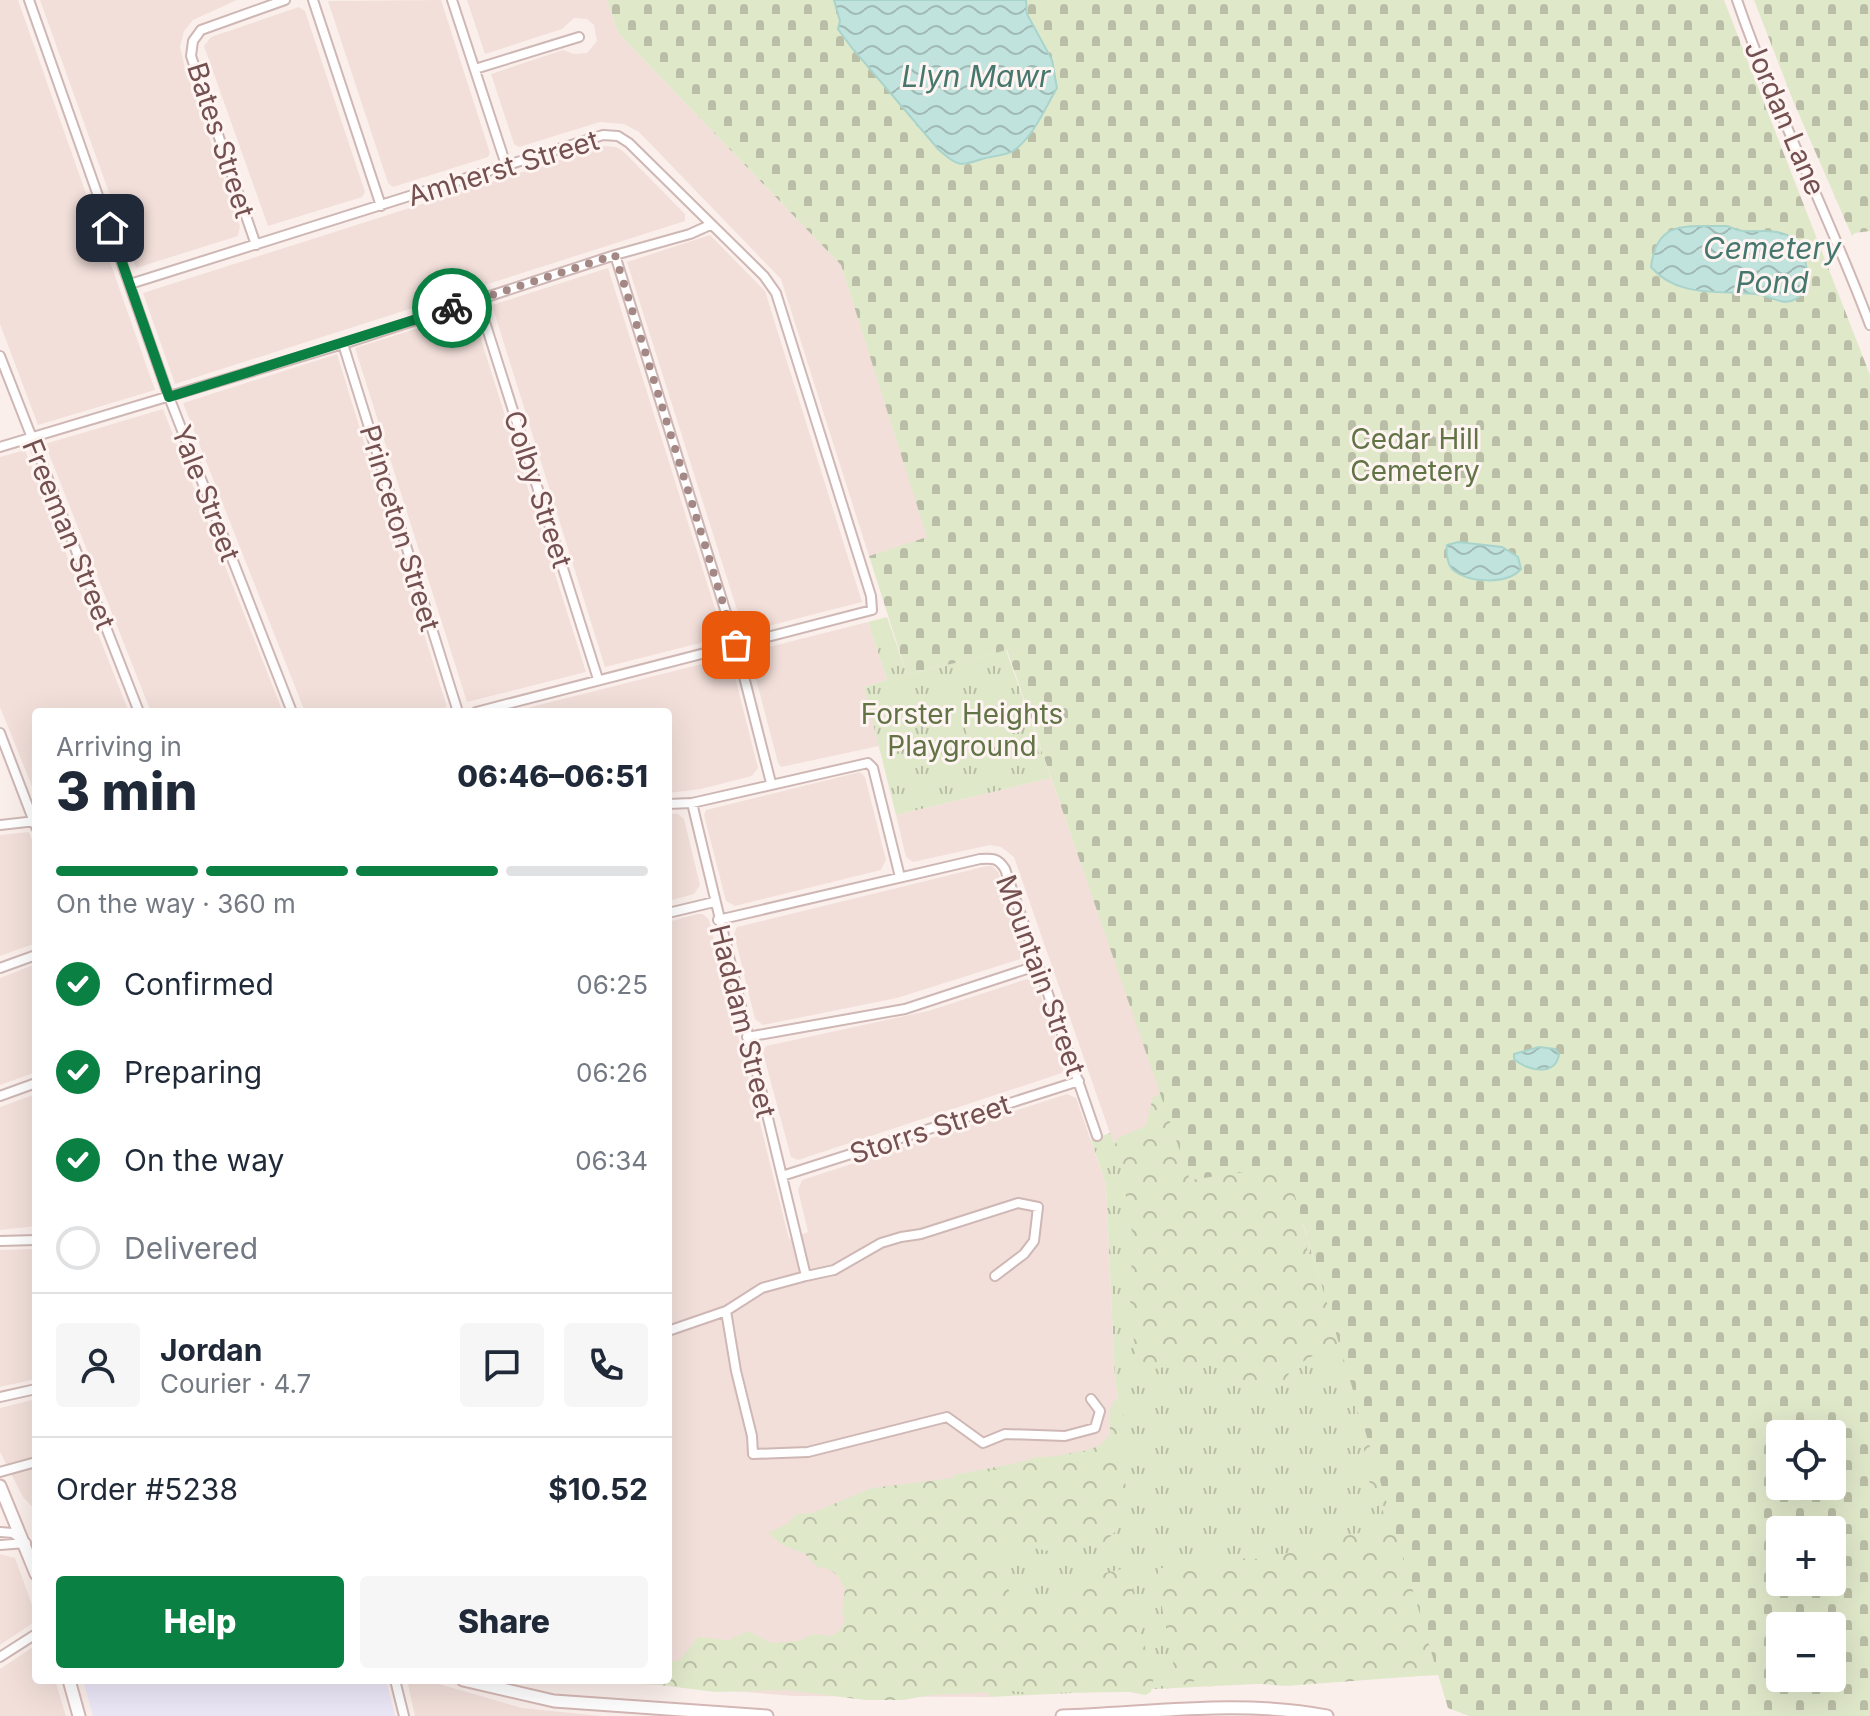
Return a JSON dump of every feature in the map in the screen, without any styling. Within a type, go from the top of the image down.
[{"type":"main road","points":[[0,1486],[31,1547]]},
{"type":"main road","points":[[70,1684],[79,1716]]},
{"type":"main road","points":[[480,1684],[554,1701],[668,1713],[767,1716]]},
{"type":"main road","points":[[1062,1716],[1246,1709],[1327,1716]]},
{"type":"street","name":"Yale Street","points":[[29,0],[169,397],[290,708]]},
{"type":"street","points":[[249,0],[255,11]]},
{"type":"street","name":"Bates Street","points":[[256,245],[191,56],[193,41],[201,30],[285,0]]},
{"type":"street","points":[[313,0],[381,206]]},
{"type":"street","points":[[452,0],[506,165]]},
{"type":"street","name":"Jordan Lane","points":[[1737,0],[1761,68],[1836,235],[1870,325]]},
{"type":"street","points":[[475,69],[579,37]]},
{"type":"street","name":"Amherst Street","points":[[130,284],[592,138],[618,136],[629,143],[764,276],[776,293],[871,596],[873,605],[870,612],[736,645]]},
{"type":"street","points":[[0,447],[343,344],[710,225]]},
{"type":"street","points":[[615,255],[736,645],[771,783]]},
{"type":"street","name":"Colby Street","points":[[478,300],[598,679]]},
{"type":"street","name":"Princeton Street","points":[[343,344],[457,708]]},
{"type":"street","name":"Freeman Street","points":[[0,356],[137,708]]},
{"type":"street","points":[[491,708],[736,645]]},
{"type":"street","points":[[0,733],[32,815]]},
{"type":"street","points":[[672,804],[692,803],[861,762],[871,764],[900,877]]},
{"type":"street","name":"Haddam Street","points":[[692,803],[806,1276]]},
{"type":"street","points":[[0,825],[32,823]]},
{"type":"street","name":"Mountain Street","points":[[718,920],[980,859],[999,860],[1005,869],[1097,1136]]},
{"type":"street","points":[[672,912],[714,902]]},
{"type":"street","points":[[0,968],[32,956]]},
{"type":"street","points":[[747,1037],[905,1009],[1039,965]]},
{"type":"street","name":"Storrs Street","points":[[782,1176],[1079,1081]]},
{"type":"street","points":[[0,1096],[32,1084]]},
{"type":"street","points":[[672,1330],[726,1311],[762,1288],[834,1270],[881,1243],[921,1234],[1018,1203],[1038,1207],[1034,1241],[1024,1254],[995,1276]]},
{"type":"street","points":[[0,1241],[32,1240]]},
{"type":"street","points":[[726,1311],[753,1454],[808,1452],[947,1417],[983,1443],[1005,1434],[1065,1436],[1095,1428],[1100,1411],[1091,1399]]},
{"type":"street","points":[[0,1397],[32,1390]]},
{"type":"street","points":[[0,1472],[32,1463]]},
{"type":"street","points":[[0,1532],[13,1533],[31,1547]]},
{"type":"street","points":[[0,1545],[31,1547]]},
{"type":"street","points":[[0,1657],[32,1637]]},
{"type":"street","points":[[396,1684],[404,1716]]},
{"type":"shaded area","points":[[0,0],[18,0],[155,390],[38,425],[0,324]]},
{"type":"shaded area","points":[[40,0],[237,0],[193,20],[184,31],[180,47],[240,226],[238,236],[136,268]]},
{"type":"shaded area","points":[[441,0],[490,153],[488,157],[393,187],[388,183],[328,1]]},
{"type":"shaded area","points":[[467,0],[607,0],[618,33],[841,265],[928,538],[869,556],[781,279],[639,132],[624,124],[600,122],[519,147],[514,144],[491,74],[563,50],[574,54],[587,53],[597,41],[594,25],[587,19],[574,18],[562,29],[485,54]]},
{"type":"shaded area","points":[[299,7],[305,11],[365,192],[362,197],[268,226],[204,46],[211,37]]},
{"type":"shaded area","points":[[604,146],[623,151],[685,214],[685,221],[175,384],[143,293]]},
{"type":"shaded area","points":[[710,235],[765,291],[862,602],[744,632],[627,262]]},
{"type":"shaded area","points":[[608,268],[724,637],[605,667],[492,305]]},
{"type":"shaded area","points":[[472,311],[586,672],[467,702],[355,348]]},
{"type":"shaded area","points":[[337,354],[447,707],[303,708],[183,403]]},
{"type":"shaded area","points":[[163,409],[281,708],[149,708],[45,444]]},
{"type":"shaded area","points":[[25,450],[127,708],[32,708],[32,786],[0,707],[0,457]]},
{"type":"shaded area","points":[[868,622],[887,680],[864,687],[879,746],[781,767],[749,652]]},
{"type":"shaded area","points":[[730,657],[758,768],[752,776],[701,789],[672,793],[672,708],[527,708]]},
{"type":"shaded area","points":[[860,772],[865,777],[886,860],[881,870],[735,906],[726,901],[704,815],[706,810]]},
{"type":"shaded area","points":[[1051,778],[1171,1122],[1113,1142],[1014,857],[1001,847],[990,845],[913,862],[906,857],[896,815]]},
{"type":"shaded area","points":[[672,813],[684,819],[700,885],[694,894],[672,900]]},
{"type":"shaded area","points":[[29,832],[32,840],[32,944],[0,956],[0,835]]},
{"type":"shaded area","points":[[987,866],[998,872],[1025,950],[1020,959],[897,998],[763,1025],[755,1019],[734,934],[737,927]]},
{"type":"shaded area","points":[[697,914],[703,914],[709,920],[789,1239],[808,1232],[798,1190],[802,1180],[1067,1094],[1076,1098],[1106,1184],[1115,1381],[1126,1443],[978,1627],[989,1697],[794,1696],[643,1684],[672,1684],[672,921]]},
{"type":"shaded area","points":[[32,966],[32,1073],[0,1085],[0,978]]},
{"type":"shaded area","points":[[1027,979],[1036,983],[1065,1064],[1062,1073],[798,1160],[791,1157],[763,1053],[766,1046],[928,1011]]},
{"type":"shaded area","points":[[32,1095],[32,1226],[0,1230],[0,1107]]},
{"type":"shaded area","points":[[32,1249],[32,1380],[0,1387],[0,1250]]},
{"type":"shaded area","points":[[32,1400],[32,1507],[23,1497],[0,1452],[0,1408]]},
{"type":"shaded area","points":[[0,1554],[15,1558],[32,1605],[32,1624],[0,1645]]},
{"type":"shaded area","points":[[32,1648],[32,1684],[56,1684],[66,1716],[0,1716],[0,1669]]},
{"type":"shaded area","points":[[84,1684],[387,1684],[395,1716],[93,1716]]},
{"type":"shaded area","points":[[408,1684],[439,1684],[522,1708],[601,1716],[415,1716]]},
{"type":"green space","name":"Cedar Hill Cemetery","points":[[607,0],[1724,0],[1870,375],[1870,1716],[1469,1716],[1448,1708],[1286,1166],[1190,1180],[1007,650],[907,675],[869,556],[927,537],[841,265],[618,33]]},
{"type":"green space","points":[[1754,0],[1870,0],[1870,231],[1852,236],[1794,103]]},
{"type":"green space","name":"Forster Heights Playground","points":[[887,617],[907,675],[1006,650],[1051,778],[896,815],[864,687],[887,680],[868,622]]},
{"type":"green space","points":[[986,710],[995,747],[971,753],[962,715]]},
{"type":"green space","points":[[1164,1091],[1182,1148],[1186,1173],[1287,1164],[1299,1202],[1309,1257],[1323,1280],[1870,1345],[1870,1716],[1459,1673],[1286,1686],[1249,1683],[1219,1676],[1198,1679],[1186,1685],[1177,1683],[1157,1582],[1161,1568],[1234,1558],[1258,1559],[1312,1548],[1351,1534],[1370,1532],[1387,1519],[1370,1485],[1353,1382],[1340,1370],[1336,1355],[1317,1353],[1293,1368],[1280,1386],[1255,1396],[1247,1393],[1233,1371],[1215,1356],[1182,1369],[1165,1367],[1137,1372],[1129,1290],[1134,1242],[1121,1169],[1113,1152],[1117,1138],[1146,1126],[1153,1097]]},
{"type":"green space","points":[[1171,1122],[1285,1165],[1353,1381],[1439,1675],[989,1697],[953,1475],[1126,1443],[1115,1381],[1106,1184],[1091,1140],[1110,1133],[1114,1142]]},
{"type":"green space","points":[[1115,1399],[1121,1402],[1128,1440],[1118,1460],[1128,1493],[1127,1506],[1116,1531],[1103,1543],[1067,1551],[1023,1547],[1006,1549],[999,1554],[999,1578],[1026,1605],[1038,1608],[1069,1596],[1084,1578],[1122,1569],[1132,1572],[1133,1608],[1154,1676],[1151,1692],[1145,1695],[1129,1692],[1013,1691],[865,1700],[787,1690],[715,1692],[640,1684],[672,1684],[672,1661],[679,1661],[698,1637],[729,1640],[748,1631],[772,1643],[798,1641],[814,1634],[831,1636],[839,1632],[845,1621],[842,1612],[845,1589],[838,1576],[829,1569],[817,1567],[805,1554],[783,1545],[769,1534],[797,1514],[812,1513],[872,1488],[977,1475],[1037,1457],[1069,1456],[1099,1446],[1110,1435],[1110,1410]]},
{"type":"water","name":"Llyn Mawr","points":[[834,0],[1026,0],[1027,14],[1052,60],[1057,88],[1033,131],[1013,151],[958,163],[938,149],[852,48],[838,29],[840,21]]},
{"type":"water","name":"Cemetery Pond","points":[[1687,226],[1727,226],[1742,231],[1777,232],[1795,241],[1807,270],[1806,286],[1801,295],[1784,302],[1747,293],[1689,289],[1662,277],[1651,267],[1654,251],[1667,233]]},
{"type":"water","points":[[1458,542],[1502,547],[1518,557],[1521,569],[1498,580],[1468,578],[1453,570],[1448,561],[1447,545]]},
{"type":"water","points":[[1539,1047],[1555,1049],[1559,1054],[1553,1066],[1533,1069],[1514,1059],[1514,1054]]},
{"type":"way so far","points":[[452,308],[615,255],[736,645]]},
{"type":"route","points":[[110,228],[169,397],[452,308]]}]
